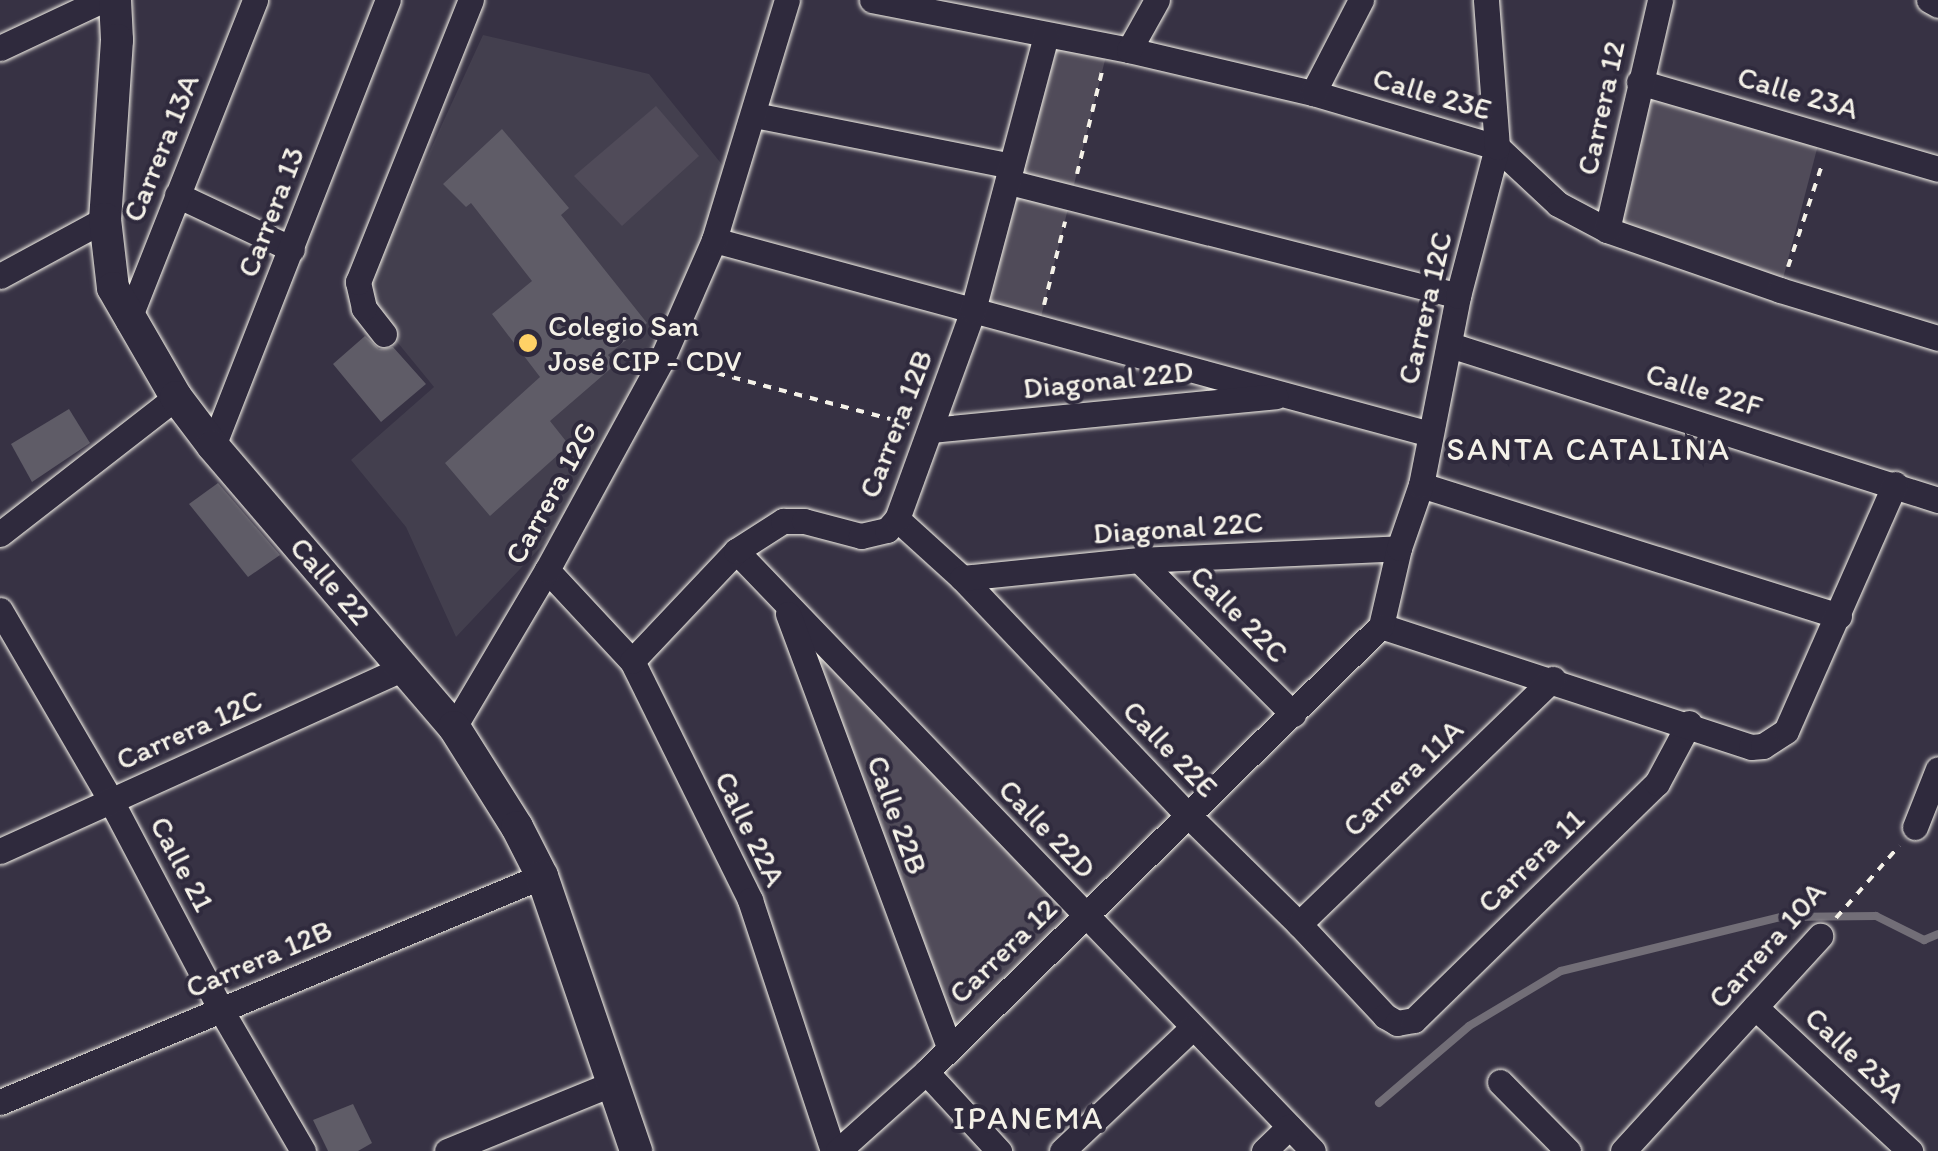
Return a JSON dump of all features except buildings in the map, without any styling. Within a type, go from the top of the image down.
[{"type":"street","points":[[0,48],[102,0]]},
{"type":"street","name":"Calle 22","points":[[115,0],[117,40],[105,219],[113,288],[128,320],[176,396],[213,446],[454,727],[542,876],[636,1151]]},
{"type":"street","name":"Carrera 13A","points":[[128,320],[255,0]]},
{"type":"street","name":"Carrera 13","points":[[213,446],[388,0]]},
{"type":"street","points":[[384,334],[364,308],[358,282],[471,0]]},
{"type":"street","name":"Carrera 12G","points":[[454,727],[547,570],[662,359],[714,240],[787,0]]},
{"type":"street","name":"Calle 23E","points":[[872,0],[956,8],[1046,36],[1130,50],[1313,93],[1497,147],[1558,204],[1607,230],[1780,290],[1938,338]]},
{"type":"street","points":[[1130,50],[1158,0]]},
{"type":"street","points":[[1313,93],[1362,0]]},
{"type":"street","name":"Carrera 12C","points":[[1381,626],[1399,548],[1421,485],[1458,296],[1497,147],[1486,0]]},
{"type":"street","name":"Carrera 12","points":[[1607,230],[1660,0]]},
{"type":"street","points":[[1929,0],[1938,5]]},
{"type":"street","name":"Carrera 12B","points":[[632,661],[736,552],[783,520],[804,521],[861,536],[887,530],[897,519],[973,310],[1046,36]]},
{"type":"street","name":"Calle 23A","points":[[1639,82],[1938,169]]},
{"type":"street","points":[[754,115],[1010,174],[1458,296]]},
{"type":"street","points":[[176,195],[292,249]]},
{"type":"street","name":"Carrera 13A","points":[[0,276],[105,219]]},
{"type":"street","points":[[714,240],[1430,434]]},
{"type":"street","name":"Calle 22F","points":[[1450,345],[1938,500]]},
{"type":"street","name":"Diagonal 22D","points":[[931,430],[1290,395]]},
{"type":"street","points":[[0,534],[176,396]]},
{"type":"street","points":[[1381,626],[1690,723],[1751,747],[1774,741],[1786,731],[1895,484]]},
{"type":"street","points":[[1421,485],[1840,616]]},
{"type":"street","name":"Calle 22E","points":[[897,519],[962,578],[1188,816],[1299,924],[1385,1016],[1397,1023]]},
{"type":"street","name":"Diagonal 22C","points":[[962,578],[1139,560],[1399,548]]},
{"type":"street","name":"Calle 22D","points":[[736,552],[1313,1151]]},
{"type":"street","name":"Calle 22C","points":[[1139,560],[1292,714]]},
{"type":"street","name":"Calle 22A","points":[[547,570],[632,661],[750,900],[836,1151]]},
{"type":"street","name":"Calle 22B","points":[[785,605],[949,1048]]},
{"type":"street","name":"Calle 21","points":[[0,610],[111,800],[221,1010],[302,1151]]},
{"type":"street","name":"Carrera 12","points":[[836,1151],[926,1072],[1381,626]]},
{"type":"street","name":"Carrera 12C","points":[[0,851],[405,667]]},
{"type":"street","name":"Carrera 11A","points":[[1299,924],[1553,680]]},
{"type":"street","name":"Carrera 11","points":[[1397,1023],[1414,1020],[1657,783],[1690,723]]},
{"type":"street","points":[[1915,827],[1938,769]]},
{"type":"street","name":"Carrera 12B","points":[[0,1102],[542,876]]},
{"type":"street","name":"Carrera 10A","points":[[1623,1151],[1820,936]]},
{"type":"street","name":"Calle 23A","points":[[1756,1007],[1910,1151]]},
{"type":"street","points":[[1062,1151],[1192,1027]]},
{"type":"street","points":[[926,1072],[999,1151]]},
{"type":"street","points":[[1500,1082],[1568,1151]]},
{"type":"street","points":[[447,1151],[614,1083]]},
{"type":"street","points":[[1264,1151],[1289,1127]]},
{"type":"path","points":[[1780,290],[1831,136]]},
{"type":"path","points":[[662,359],[931,430]]},
{"type":"path","name":"Carrera 10A","points":[[1820,936],[1915,827]]},
{"type":"shaded area","name":"Colegio San José CIP - CDV","points":[[483,35],[649,74],[728,172],[691,276],[569,517],[456,637],[406,527],[351,460],[434,387],[362,299]]},
{"type":"shaded area","points":[[1046,36],[1108,48],[1039,325],[973,310]]},
{"type":"shaded area","points":[[1639,82],[1818,145],[1780,290],[1607,230]]},
{"type":"shaded area","points":[[656,106],[699,156],[622,226],[574,176]]},
{"type":"shaded area","points":[[785,605],[1086,916],[949,1048]]},
{"type":"waterway","points":[[1379,1103],[1469,1026],[1561,971],[1781,917],[1876,916],[1924,940],[1938,934]]},
{"type":"place","name":"Colegio San José CIP - CDV","points":[[528,343]]},
{"type":"district","name":"SANTA CATALINA","points":[[1589,449]]},
{"type":"district","name":"IPANEMA","points":[[1029,1118]]}]
